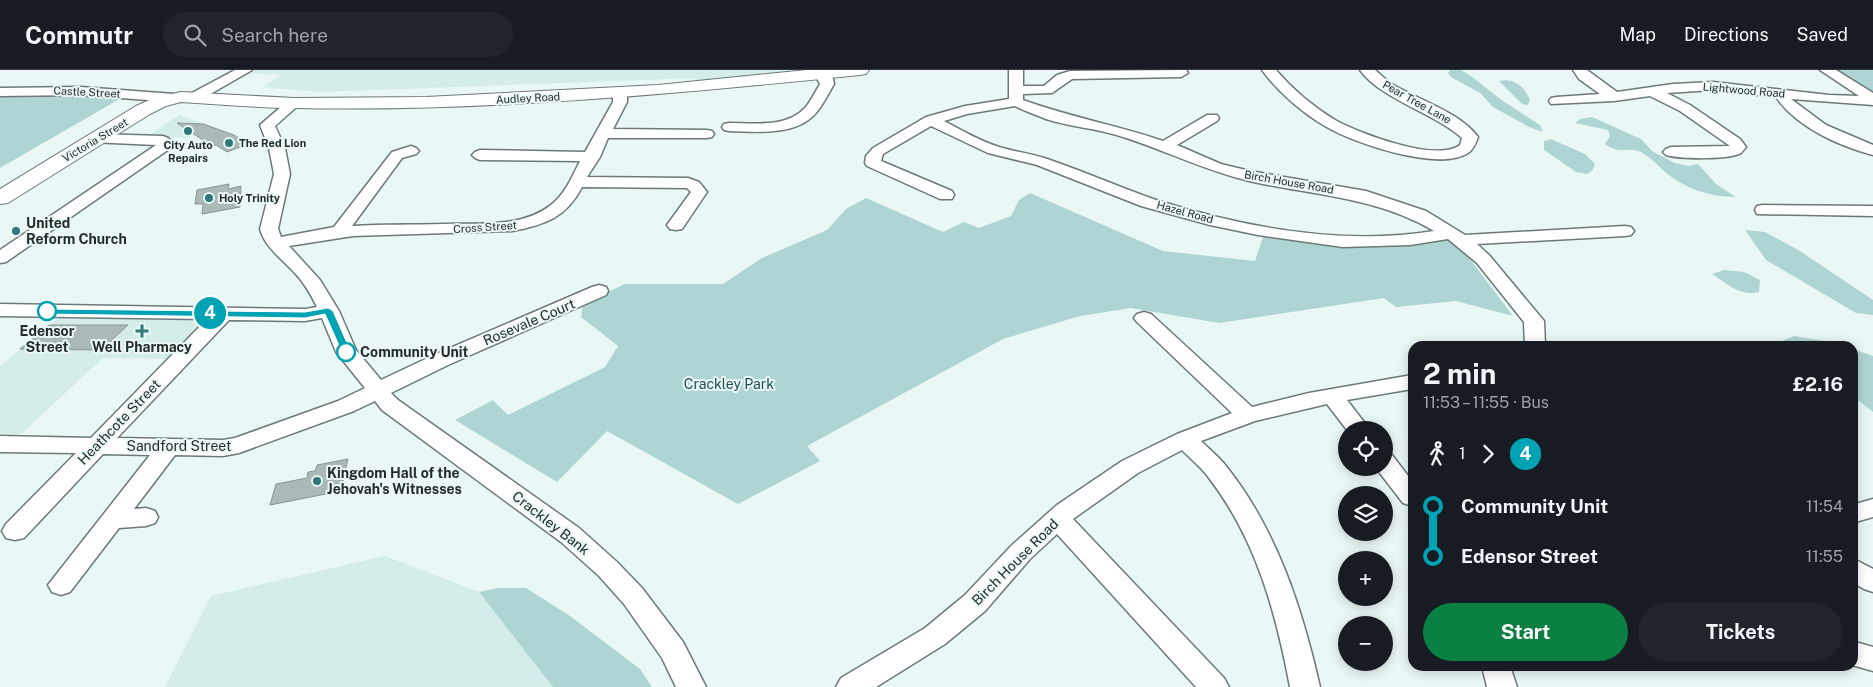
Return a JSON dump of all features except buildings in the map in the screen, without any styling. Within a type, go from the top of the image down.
[{"type":"main road","name":"Audley Road","points":[[195,98],[294,104],[426,102],[681,88],[860,70]]},
{"type":"main road","name":"Victoria Street","points":[[1,197],[152,105],[174,98],[195,98]]},
{"type":"street","points":[[195,98],[245,70]]},
{"type":"street","points":[[1016,70],[1016,96]]},
{"type":"street","name":"Pear Tree Lane","points":[[1269,70],[1328,122],[1354,135],[1423,154],[1454,154],[1463,150],[1468,144],[1470,137],[1464,130],[1384,85],[1367,70]]},
{"type":"street","points":[[1580,70],[1584,76],[1614,97]]},
{"type":"street","points":[[1827,71],[1873,100]]},
{"type":"street","points":[[729,126],[775,127],[805,115],[810,111],[826,84],[826,79],[821,73]]},
{"type":"street","points":[[946,195],[874,163],[874,156],[878,151],[931,120],[1016,96],[1047,90],[1062,78],[1076,75],[1181,73]]},
{"type":"street","name":"Lightwood Road","points":[[1576,110],[1551,99],[1614,97],[1673,88],[1713,86],[1829,99],[1873,100]]},
{"type":"street","name":"Castle Street","points":[[0,92],[81,91],[174,98]]},
{"type":"street","name":"Cross Street","points":[[275,243],[339,232],[513,226],[534,221],[557,210],[567,200],[592,157],[620,102],[620,92]]},
{"type":"street","points":[[1654,92],[1685,108],[1735,142],[1738,147],[1736,150],[1728,152],[1671,152]]},
{"type":"street","points":[[1779,92],[1790,108],[1798,114],[1848,143],[1873,150]]},
{"type":"street","name":"Birch House Road","points":[[1016,96],[1043,114],[1116,130],[1165,146],[1224,169],[1250,176],[1360,195],[1420,215],[1457,236],[1483,259],[1534,321],[1535,341]]},
{"type":"street","points":[[275,243],[270,237],[269,229],[282,174],[278,148],[267,125],[294,104]]},
{"type":"street","points":[[1165,146],[1212,118]]},
{"type":"street","name":"Hazel Road","points":[[931,120],[993,150],[1042,162],[1146,202],[1210,220],[1258,230],[1343,242],[1402,241],[1457,236],[1625,231]]},
{"type":"street","points":[[604,133],[707,134]]},
{"type":"street","points":[[0,258],[167,145],[163,141],[96,139]]},
{"type":"street","points":[[339,232],[397,155],[410,151]]},
{"type":"street","points":[[480,155],[592,157]]},
{"type":"street","points":[[577,182],[688,183],[693,185],[699,192],[676,225]]},
{"type":"street","points":[[1763,210],[1873,211]]},
{"type":"street","name":"Crackley Bank","points":[[275,243],[311,280],[328,311],[346,352],[390,405],[570,535],[608,569],[633,596],[673,650],[691,687]]},
{"type":"street","name":"Rosevale Court","points":[[377,391],[490,337],[599,291]]},
{"type":"street","points":[[4,314],[224,313],[305,315],[328,311]]},
{"type":"street","name":"Heathcote Street","points":[[14,531],[224,313]]},
{"type":"street","points":[[1144,318],[1248,415]]},
{"type":"street","name":"Birch House Road","points":[[851,687],[935,636],[975,603],[1021,552],[1058,519],[1081,500],[1130,467],[1185,438],[1248,415],[1332,396],[1408,383]]},
{"type":"street","name":"Sandford Street","points":[[0,444],[223,448],[239,445],[346,406],[377,391]]},
{"type":"street","points":[[1332,396],[1352,421]]},
{"type":"street","points":[[1185,438],[1217,471],[1256,531],[1275,574],[1297,649],[1305,687]]},
{"type":"street","points":[[61,585],[169,446]]},
{"type":"street","points":[[1393,472],[1408,492]]},
{"type":"street","points":[[1858,512],[1873,508]]},
{"type":"street","points":[[112,519],[146,517]]},
{"type":"street","points":[[1058,519],[1214,687]]},
{"type":"street","points":[[1858,572],[1873,582]]},
{"type":"street","points":[[1858,655],[1873,659]]},
{"type":"street","points":[[1497,671],[1502,687]]},
{"type":"shaded area","points":[[253,70],[818,70],[696,82],[695,78],[319,92],[263,87],[281,75],[247,73]]},
{"type":"shaded area","points":[[179,115],[212,126],[189,138],[148,136]]},
{"type":"shaded area","points":[[57,319],[211,319],[172,359],[103,358],[21,434],[0,434],[0,366]]},
{"type":"shaded area","points":[[385,556],[479,592],[553,687],[165,687],[211,596]]},
{"type":"green space","points":[[1450,70],[1461,70],[1471,76],[1500,99],[1540,125],[1543,132],[1529,127],[1493,107],[1480,93],[1451,77],[1448,73]]},
{"type":"green space","points":[[1833,70],[1873,70],[1873,94]]},
{"type":"green space","points":[[1506,80],[1518,84],[1523,89],[1530,99],[1528,105],[1522,104],[1499,81]]},
{"type":"green space","points":[[31,92],[123,97],[0,168],[0,94]]},
{"type":"green space","points":[[1592,117],[1641,139],[1652,151],[1675,163],[1688,166],[1698,164],[1716,184],[1736,197],[1707,194],[1689,187],[1673,178],[1642,153],[1633,150],[1618,150],[1605,144],[1610,136],[1608,130],[1575,123],[1580,119]]},
{"type":"green space","points":[[1551,139],[1585,154],[1595,164],[1592,171],[1587,174],[1576,172],[1544,150],[1544,141]]},
{"type":"green space","name":"Crackley Park","points":[[1030,193],[1163,251],[1255,261],[1264,234],[1304,240],[1443,238],[1464,251],[1513,316],[1456,301],[1396,307],[1384,298],[1219,323],[1131,308],[1080,316],[1003,339],[807,446],[820,461],[738,504],[607,431],[557,482],[455,420],[493,400],[508,415],[605,367],[618,346],[581,317],[583,304],[625,284],[723,284],[762,258],[827,230],[846,209],[866,198],[943,232],[964,222],[979,228],[1011,216],[1019,200]]},
{"type":"green space","points":[[1745,230],[1765,232],[1800,251],[1873,300],[1873,315],[1856,313],[1766,260]]},
{"type":"green space","points":[[1724,270],[1744,272],[1760,280],[1759,292],[1746,293],[1740,291],[1712,274]]},
{"type":"green space","points":[[1794,336],[1825,341],[1782,341]]},
{"type":"green space","points":[[1858,351],[1873,356],[1873,412],[1858,400]]},
{"type":"green space","points":[[498,588],[526,588],[570,616],[640,669],[652,687],[553,687],[479,592]]},
{"type":"bus line","name":"4","points":[[47,311],[305,315],[328,311],[346,352]]},
{"type":"place","name":"City Auto Repairs","points":[[188,131]]},
{"type":"place","name":"The Red Lion","points":[[229,143]]},
{"type":"place","name":"Holy Trinity","points":[[209,198]]},
{"type":"place","name":"United Reform Church","points":[[16,231]]},
{"type":"place","name":"Edensor Street","points":[[47,311]]},
{"type":"place","name":"Well Pharmacy","points":[[142,331]]},
{"type":"place","name":"Community Unit","points":[[346,352]]},
{"type":"place","name":"Kingdom Hall of the Jehovah's Witnesses","points":[[317,481]]}]
